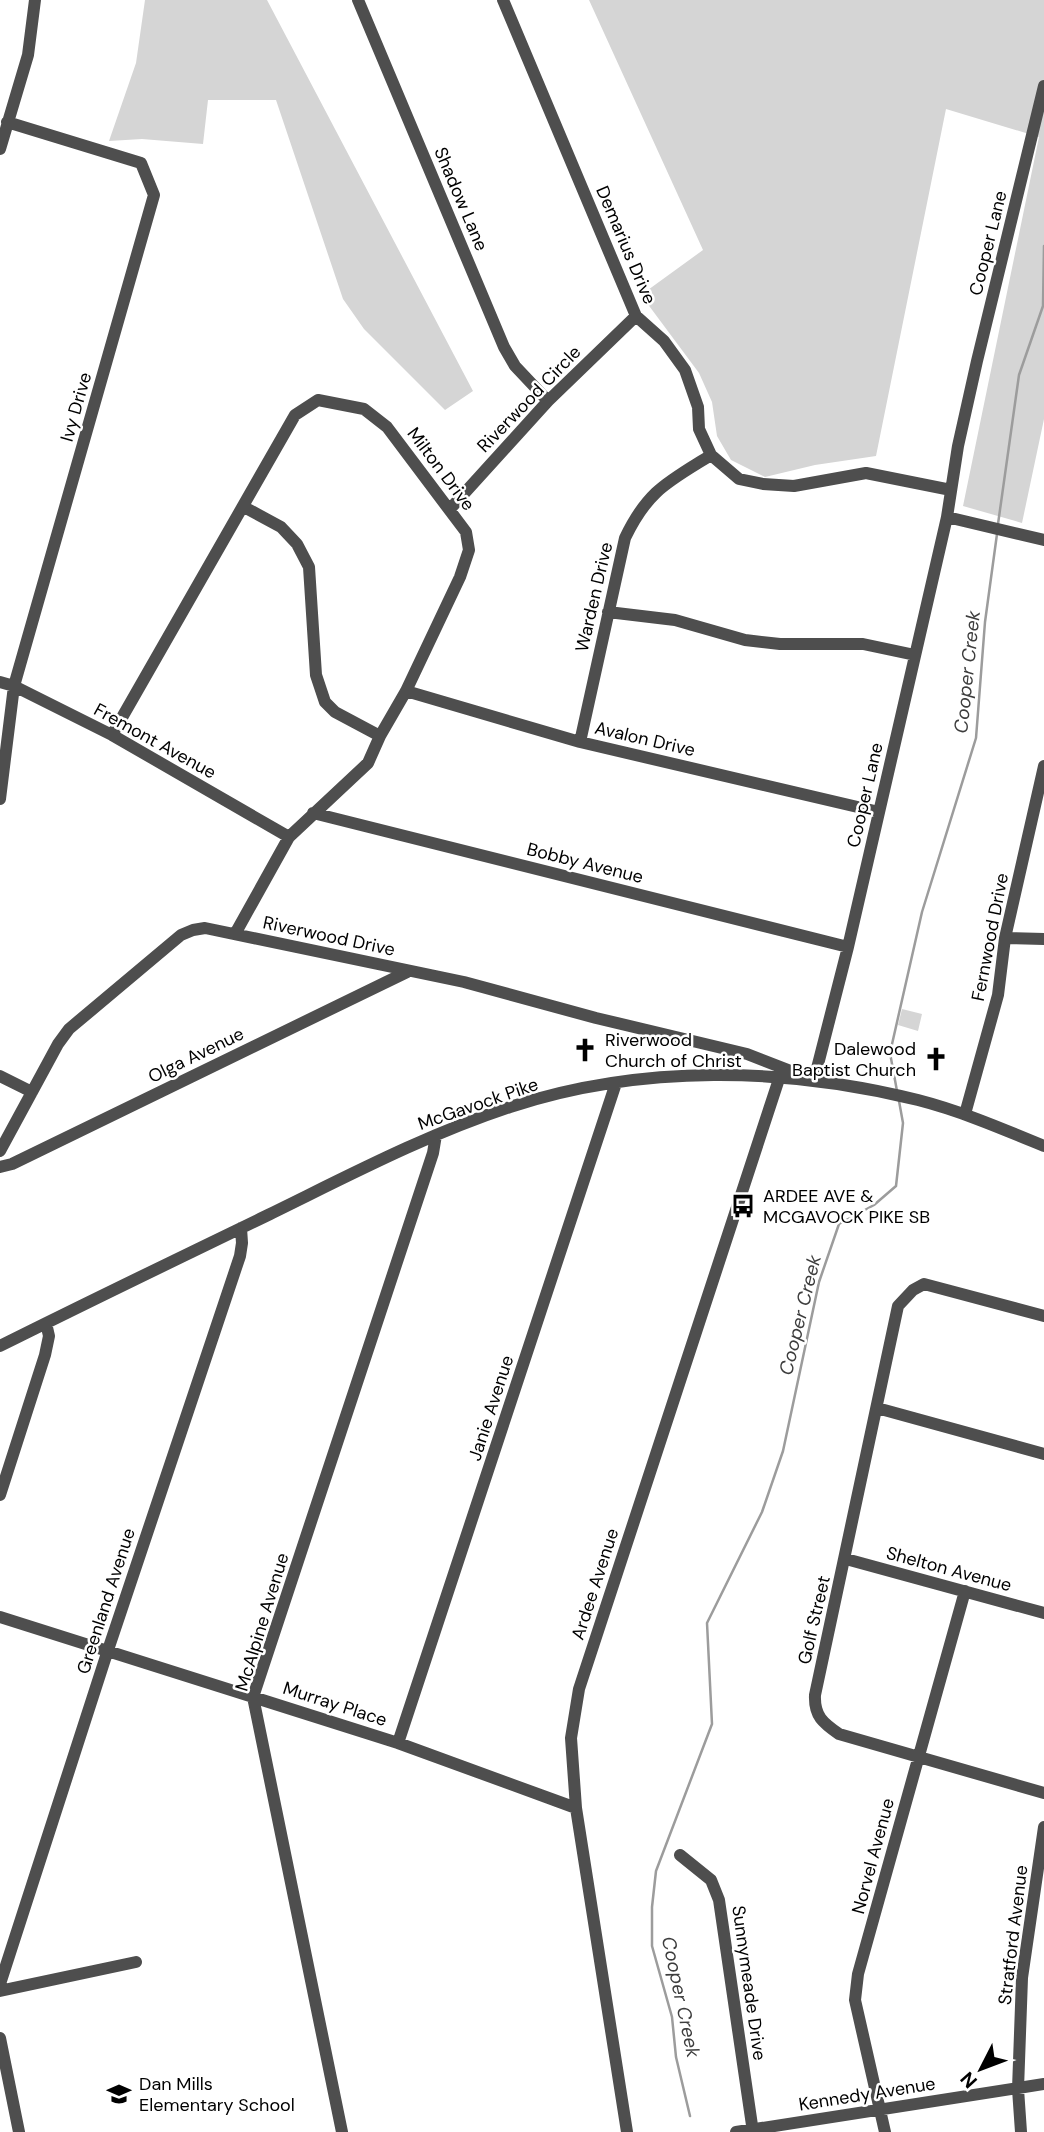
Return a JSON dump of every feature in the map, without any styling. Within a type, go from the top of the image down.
[{"type":"street","points":[[0,149],[28,55],[35,0]]},
{"type":"street","name":"Shadow Lane","points":[[358,0],[504,347],[515,366],[548,401]]},
{"type":"street","name":"Demarius Drive","points":[[503,0],[636,316],[664,341],[685,370],[698,407],[699,429],[711,455],[739,479],[763,484],[794,486],[866,473],[951,490]]},
{"type":"street","name":"Cooper Lane","points":[[814,1080],[880,812],[947,517],[958,446],[977,361],[1044,86]]},
{"type":"street","name":"Ivy Drive","points":[[0,799],[14,686],[154,195],[141,163],[7,122]]},
{"type":"street","name":"Riverwood Circle","points":[[450,509],[548,401],[636,316]]},
{"type":"street","name":"Milton Drive","points":[[112,735],[295,415],[318,400],[364,409],[387,427],[466,532],[469,550],[460,577],[406,691],[368,762],[289,836],[235,934]]},
{"type":"street","name":"Warden Drive","points":[[580,742],[625,538],[637,514],[656,491],[711,455]]},
{"type":"street","points":[[244,508],[281,527],[297,544],[309,567],[316,675],[325,702],[335,712],[380,736]]},
{"type":"street","points":[[947,517],[1044,540]]},
{"type":"street","points":[[608,612],[675,620],[745,640],[780,644],[863,644],[915,655]]},
{"type":"street","name":"Fremont Avenue","points":[[0,682],[14,686],[112,735],[289,836]]},
{"type":"street","name":"Avalon Drive","points":[[406,691],[580,742],[880,812]]},
{"type":"street","name":"Fernwood Drive","points":[[965,1114],[998,995],[1005,938],[1044,766]]},
{"type":"street","name":"Bobby Avenue","points":[[313,813],[848,947]]},
{"type":"street","name":"Riverwood Drive","points":[[0,1151],[58,1044],[69,1029],[181,935],[205,928],[464,982],[596,1018],[747,1054],[814,1080]]},
{"type":"street","points":[[1005,938],[1044,939]]},
{"type":"street","name":"Olga Avenue","points":[[0,1167],[25,1158],[407,972]]},
{"type":"street","points":[[747,1054],[751,1075]]},
{"type":"street","name":"Ardee Avenue","points":[[627,2132],[576,1808],[571,1738],[579,1689],[779,1079],[777,1065]]},
{"type":"street","name":"McGavock Pike","points":[[0,1346],[436,1135],[513,1106],[616,1083],[695,1076],[751,1075],[814,1080],[897,1096],[965,1114],[1044,1146]]},
{"type":"street","points":[[0,1076],[32,1092]]},
{"type":"street","name":"Janie Avenue","points":[[398,1743],[616,1083]]},
{"type":"street","name":"McAlpine Avenue","points":[[342,2132],[253,1697],[349,1411],[429,1165],[436,1135]]},
{"type":"street","name":"Greenland Avenue","points":[[0,1984],[240,1256],[240,1228]]},
{"type":"street","name":"Golf Street","points":[[1044,1316],[924,1284],[904,1297],[898,1306],[815,1695],[815,1710],[826,1726],[839,1734],[1044,1793]]},
{"type":"street","points":[[0,1495],[45,1355],[49,1336],[46,1323]]},
{"type":"street","points":[[877,1408],[1044,1454]]},
{"type":"street","name":"Shelton Avenue","points":[[846,1559],[1044,1613]]},
{"type":"street","name":"Norvel Avenue","points":[[885,2132],[855,2000],[858,1974],[965,1591]]},
{"type":"street","name":"Murray Place","points":[[0,1617],[398,1743],[576,1808]]},
{"type":"street","name":"Stratford Avenue","points":[[1021,2132],[1018,2089],[1022,1978],[1044,1827]]},
{"type":"street","name":"Sunnymeade Drive","points":[[680,1854],[711,1880],[719,1900],[753,2131]]},
{"type":"street","points":[[0,1991],[136,1962]]},
{"type":"street","points":[[0,2038],[19,2132]]},
{"type":"street","name":"Kennedy Avenue","points":[[736,2132],[1044,2084]]},
{"type":"shaded area","points":[[145,0],[267,0],[473,391],[445,410],[364,329],[343,299],[276,100],[208,100],[203,144],[142,139],[109,141],[136,63]]},
{"type":"shaded area","points":[[589,0],[1044,0],[1044,419],[1022,523],[963,506],[1039,137],[946,109],[876,456],[815,465],[765,477],[731,460],[717,436],[712,402],[699,373],[641,295],[703,250]]},
{"type":"shaded area","points":[[902,1009],[922,1014],[918,1031],[898,1025]]},
{"type":"waterway","name":"Cooper Creek","points":[[998,524],[1019,375],[1043,306],[1044,246]]},
{"type":"waterway","name":"Cooper Creek","points":[[897,1091],[890,1053],[922,912],[976,738],[985,622],[997,534]]},
{"type":"waterway","name":"Cooper Creek","points":[[690,2116],[676,2057],[672,2017],[652,1946],[652,1907],[656,1871],[712,1724],[707,1623],[762,1512],[783,1451],[819,1282],[839,1224],[874,1205],[896,1186],[903,1123],[899,1101]]},
{"type":"place","name":"Riverwood Church of Christ","points":[[585,1050]]},
{"type":"place","name":"Dalewood Baptist Church","points":[[936,1059]]},
{"type":"place","name":"ARDEE AVE & MCGAVOCK PIKE SB","points":[[743,1206]]},
{"type":"place","name":"Dan Mills Elementary School","points":[[119,2094]]}]
